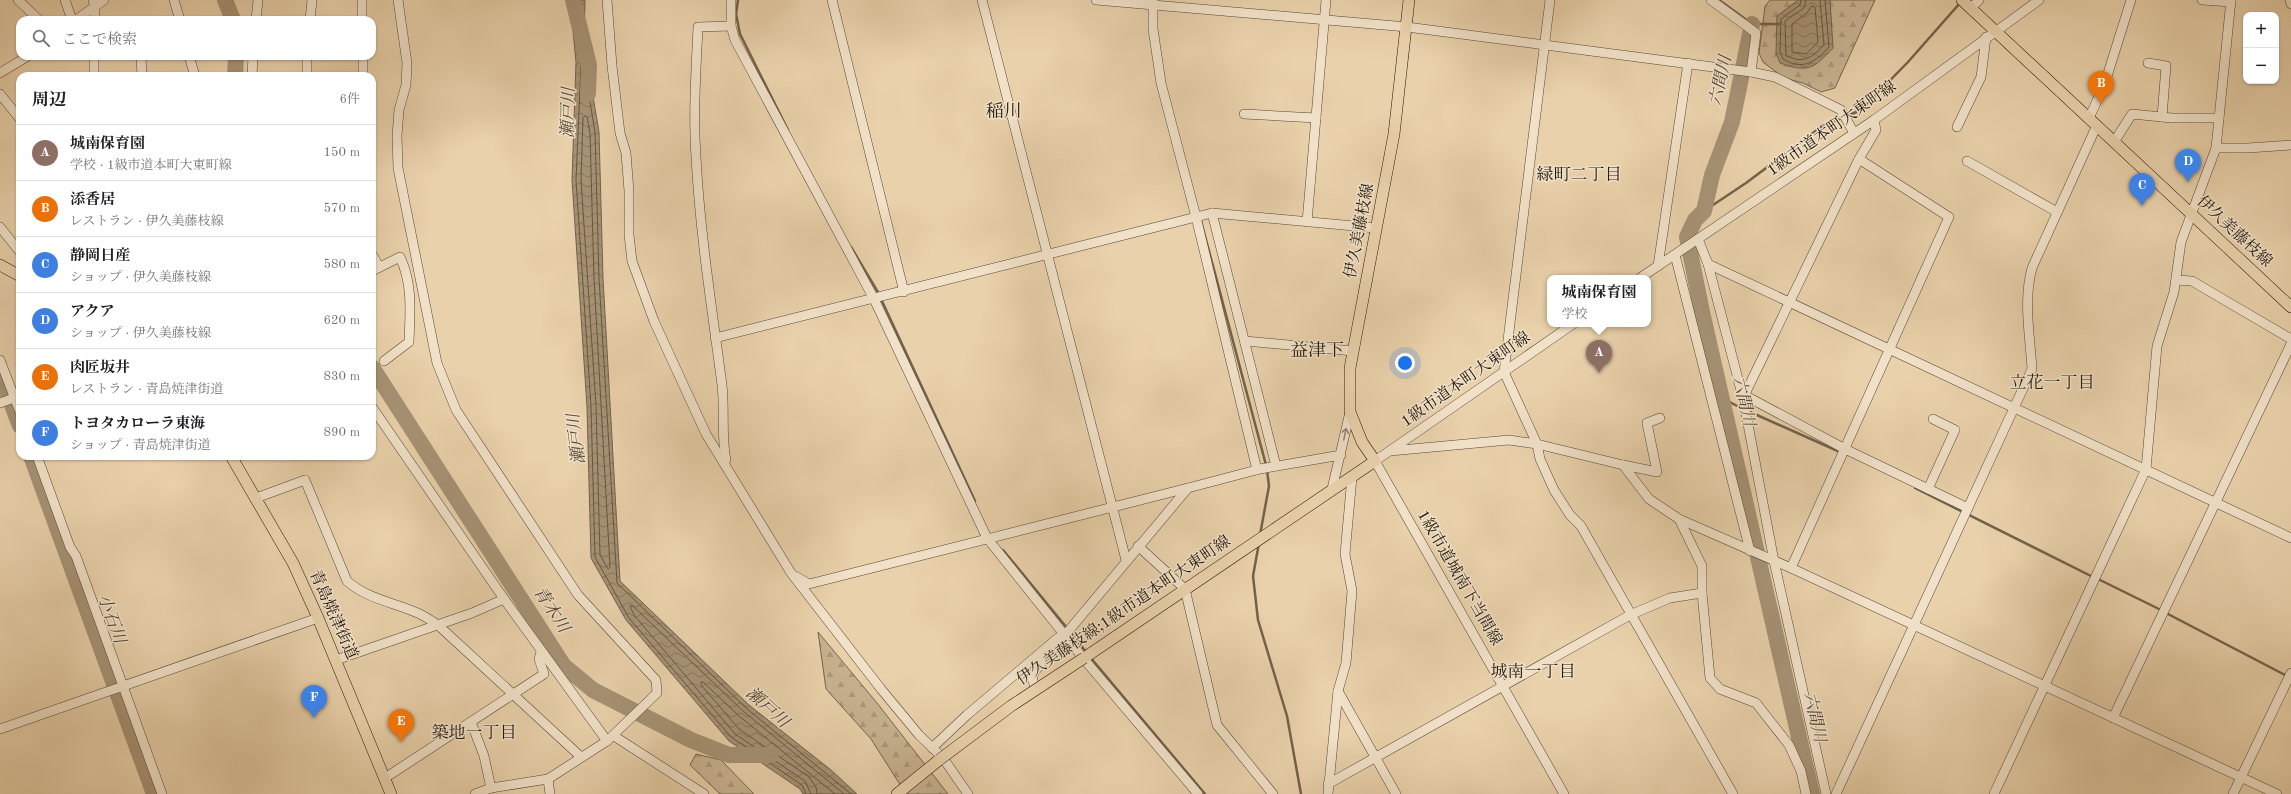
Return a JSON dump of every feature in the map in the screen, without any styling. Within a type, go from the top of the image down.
[{"type":"main road","name":"伊久美藤枝線","points":[[1375,461],[1362,442],[1350,412],[1350,368],[1394,134],[1410,0]]},
{"type":"main road","name":"伊久美藤枝線","points":[[1971,4],[1991,34],[2093,122],[2291,307]]},
{"type":"main road","points":[[2,268],[16,274]]},
{"type":"main road","name":"青島焼津街道","points":[[233,460],[293,564],[336,660],[391,794]]},
{"type":"main road","name":"伊久美藤枝線;1級市道本町大東町線","points":[[897,794],[942,758],[1036,690],[1375,461]]},
{"type":"street","points":[[18,0],[35,16]]},
{"type":"street","points":[[65,0],[71,16]]},
{"type":"street","points":[[80,16],[94,3],[104,0]]},
{"type":"street","points":[[174,0],[179,16]]},
{"type":"street","points":[[256,16],[258,0]]},
{"type":"street","points":[[310,16],[312,0]]},
{"type":"street","points":[[362,0],[362,16]]},
{"type":"street","points":[[398,0],[408,63],[406,85],[398,116],[398,168],[438,363],[444,382],[456,410],[578,595],[656,680],[658,693],[610,739],[548,779],[491,788],[475,794]]},
{"type":"street","points":[[607,0],[612,66],[620,133],[626,153],[629,191],[629,235],[632,261],[664,342],[706,434],[727,466],[791,573],[880,689],[919,735],[942,758],[968,794]]},
{"type":"street","points":[[731,0],[731,26],[735,40],[874,299],[987,538],[1083,658],[1198,794]]},
{"type":"street","points":[[832,0],[904,292]]},
{"type":"street","points":[[982,0],[1126,560]]},
{"type":"street","points":[[1096,0],[1153,2],[1169,6],[1407,27],[1751,72],[1775,77],[1841,110],[1854,133]]},
{"type":"street","points":[[1307,222],[1326,0]]},
{"type":"street","points":[[1550,0],[1504,372],[1537,444],[1540,459],[1554,490],[1570,515],[1581,526],[1630,615],[1733,794]]},
{"type":"street","points":[[1711,0],[1756,33],[1751,72]]},
{"type":"street","name":"1級市道本町大東町線","points":[[1644,275],[1874,120],[2039,0]]},
{"type":"street","points":[[1836,794],[2032,369],[2026,297],[2028,282],[2032,268],[2058,212],[2093,122],[2130,0]]},
{"type":"street","points":[[1994,794],[2146,469],[2157,346],[2171,303],[2176,280],[2181,242],[2216,148],[2231,1],[2202,0]]},
{"type":"street","points":[[2290,0],[2291,4]]},
{"type":"street","points":[[1153,2],[1155,43],[1161,83],[1196,217],[1258,469]]},
{"type":"street","points":[[94,3],[95,16]]},
{"type":"street","points":[[727,466],[723,447],[722,387],[715,338],[696,157],[694,99],[698,27],[731,26]]},
{"type":"street","points":[[1957,127],[1981,77],[1991,34]]},
{"type":"street","points":[[0,73],[21,60]]},
{"type":"street","points":[[94,60],[94,72]]},
{"type":"street","points":[[141,60],[142,72]]},
{"type":"street","points":[[190,60],[194,72]]},
{"type":"street","points":[[252,72],[253,60]]},
{"type":"street","points":[[307,60],[307,72]]},
{"type":"street","points":[[363,60],[363,72]]},
{"type":"street","points":[[1658,266],[1688,63]]},
{"type":"street","points":[[2148,63],[2166,66],[2162,117]]},
{"type":"street","points":[[0,94],[16,114]]},
{"type":"street","points":[[1244,114],[1316,118]]},
{"type":"street","points":[[2114,142],[2132,114],[2162,117],[2219,118]]},
{"type":"street","points":[[1743,397],[1859,159],[1876,130],[1874,120]]},
{"type":"street","points":[[2216,148],[2248,148],[2291,145]]},
{"type":"street","points":[[1791,568],[1949,217],[1859,159]]},
{"type":"street","points":[[1967,161],[2058,212]]},
{"type":"street","points":[[715,338],[904,292],[1212,213],[1376,228]]},
{"type":"street","points":[[1212,213],[1276,466]]},
{"type":"street","points":[[0,227],[16,247]]},
{"type":"street","points":[[1698,239],[1708,264],[1743,397],[1774,560],[1826,794]]},
{"type":"street","points":[[1675,255],[1750,551]]},
{"type":"street","points":[[376,269],[400,257],[406,270],[410,296],[409,342],[384,361]]},
{"type":"street","points":[[1708,264],[1891,348],[2014,408],[2291,538]]},
{"type":"street","points":[[2176,280],[2192,281],[2291,340]]},
{"type":"street","name":"1級市道本町大東町線","points":[[1375,461],[1570,327]]},
{"type":"street","points":[[1245,342],[1353,350]]},
{"type":"street","points":[[2113,718],[2291,344]]},
{"type":"street","points":[[0,360],[16,395]]},
{"type":"street","points":[[0,403],[16,397]]},
{"type":"street","points":[[1743,397],[1845,449],[1968,508]]},
{"type":"street","points":[[1332,489],[1350,412]]},
{"type":"street","points":[[376,413],[541,652],[610,739],[704,794]]},
{"type":"street","points":[[1390,450],[1510,440],[1537,444],[1657,472],[1647,424],[1660,418]]},
{"type":"street","points":[[1928,489],[1955,430],[1934,419]]},
{"type":"street","points":[[791,573],[809,584],[1258,469],[1341,455]]},
{"type":"street","points":[[39,460],[123,685],[162,794]]},
{"type":"street","name":"1級市道城南下当間線","points":[[1375,461],[1564,794]]},
{"type":"street","points":[[1623,465],[1649,499],[1679,519],[1750,551],[1774,560],[2044,687],[2277,794]]},
{"type":"street","points":[[1328,794],[1338,691],[1346,663],[1352,591],[1345,554],[1352,477]]},
{"type":"street","points":[[256,498],[305,480],[347,581],[359,591],[379,601],[420,614],[438,625],[581,757]]},
{"type":"street","points":[[1036,690],[1032,678],[1035,671],[1126,560],[1188,488]]},
{"type":"street","points":[[1679,519],[1702,566],[1702,593],[1710,678],[1720,689],[1756,703],[1789,745],[1801,771],[1806,794]]},
{"type":"street","points":[[1138,546],[1185,589],[1217,725],[1274,794]]},
{"type":"street","points":[[1328,784],[1504,687],[1630,615],[1670,598],[1702,593]]},
{"type":"street","points":[[336,660],[492,606],[504,599]]},
{"type":"street","points":[[0,730],[123,685],[318,618]]},
{"type":"street","points":[[932,748],[1054,640],[1065,634]]},
{"type":"street","points":[[384,778],[544,674],[539,659],[541,652]]},
{"type":"street","points":[[2233,794],[2291,673]]},
{"type":"street","points":[[1338,691],[1396,794]]},
{"type":"street","points":[[471,722],[484,756],[491,788]]},
{"type":"street","points":[[548,779],[550,794]]},
{"type":"green space","points":[[1770,0],[1875,0],[1835,88],[1821,92],[1803,83],[1784,78],[1763,62],[1759,53],[1765,6]]},
{"type":"green space","points":[[818,632],[877,703],[948,794],[906,794],[871,739],[826,689]]},
{"type":"green space","points":[[696,754],[721,760],[754,794],[720,794],[690,765]]},
{"type":"water","points":[[570,0],[585,0],[584,43],[599,132],[603,278],[620,581],[749,705],[831,770],[857,794],[803,794],[800,789],[729,741],[626,620],[591,558],[587,407],[572,180],[576,62]]},
{"type":"water","points":[[1798,0],[1830,0],[1833,48],[1815,65],[1804,68],[1797,68],[1780,63],[1776,53],[1777,16]]},
{"type":"waterway","name":"青木川","points":[[225,0],[231,16]]},
{"type":"waterway","name":"瀬戸川","points":[[573,0],[589,65],[588,94]]},
{"type":"waterway","points":[[738,0],[736,14],[740,34],[788,130]]},
{"type":"waterway","points":[[1719,0],[1752,24],[1779,24]]},
{"type":"waterway","points":[[1847,116],[1861,110],[1908,62],[1960,3]]},
{"type":"waterway","name":"六間川","points":[[1752,24],[1732,122],[1712,175],[1704,211],[1695,220],[1687,237],[1702,312],[1812,794]]},
{"type":"waterway","name":"青木川","points":[[235,72],[236,60]]},
{"type":"waterway","points":[[1704,211],[1746,183],[1821,127],[1842,118]]},
{"type":"waterway","points":[[1201,221],[1266,465]]},
{"type":"waterway","points":[[851,247],[879,294]]},
{"type":"waterway","points":[[881,299],[975,501]]},
{"type":"waterway","name":"小石川","points":[[0,373],[16,415]]},
{"type":"waterway","name":"青木川","points":[[376,373],[564,666],[593,690],[691,740],[729,755],[771,755]]},
{"type":"waterway","points":[[1722,398],[1743,409]]},
{"type":"waterway","points":[[1748,411],[1840,452]]},
{"type":"waterway","name":"小石川","points":[[32,460],[154,794]]},
{"type":"waterway","points":[[1260,535],[1269,486],[1267,470]]},
{"type":"waterway","points":[[1915,488],[2093,577]]},
{"type":"waterway","points":[[1259,543],[1253,576],[1258,620],[1287,716],[1301,794]]},
{"type":"waterway","points":[[1003,550],[1067,628]]},
{"type":"waterway","points":[[2098,579],[2161,610]]},
{"type":"waterway","points":[[2166,613],[2287,676]]},
{"type":"waterway","points":[[1070,632],[1087,653]]},
{"type":"waterway","points":[[1090,657],[1205,794]]},
{"type":"place","name":"添香居","points":[[2101,104]]},
{"type":"place","name":"アクア","points":[[2188,182]]},
{"type":"place","name":"静岡日産","points":[[2142,206]]},
{"type":"place","name":"城南保育園","points":[[1599,373]]},
{"type":"place","name":"トヨタカローラ東海","points":[[314,718]]},
{"type":"place","name":"肉匠坂井","points":[[401,742]]},
{"type":"district","name":"稲川","points":[[1004,112]]},
{"type":"district","name":"緑町二丁目","points":[[1579,175]]},
{"type":"district","name":"益津下","points":[[1317,351]]},
{"type":"district","name":"立花一丁目","points":[[2052,383]]},
{"type":"district","name":"城南一丁目","points":[[1533,672]]},
{"type":"district","name":"築地一丁目","points":[[474,733]]}]
